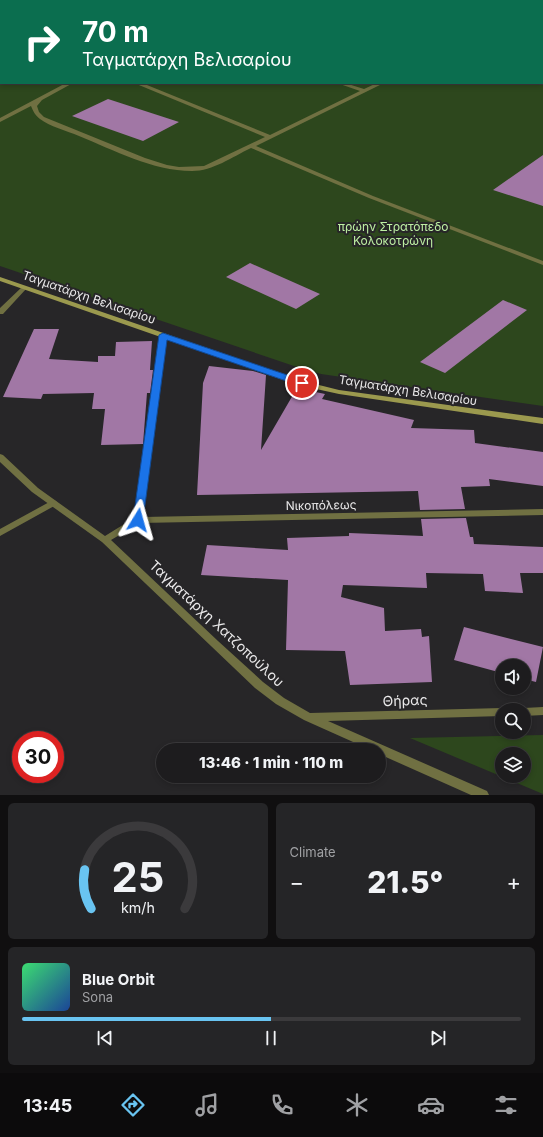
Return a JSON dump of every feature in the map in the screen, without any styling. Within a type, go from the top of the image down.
[{"type":"street","points":[[0,120],[68,84]]},
{"type":"street","points":[[139,84],[271,137]]},
{"type":"street","points":[[343,84],[364,91]]},
{"type":"street","points":[[40,99],[34,106],[37,113],[42,118],[143,159],[181,170],[205,168],[379,84]]},
{"type":"street","points":[[251,146],[359,192],[543,263]]},
{"type":"street","name":"Ταγματάρχη Βελισαρίου","points":[[0,279],[266,372],[320,388],[543,421]]},
{"type":"street","points":[[0,312],[24,288]]},
{"type":"street","points":[[105,540],[138,520],[163,335]]},
{"type":"street","name":"Ταγματάρχη Χατζοπούλου","points":[[0,457],[23,480],[105,540],[259,685],[280,701],[308,717],[483,795]]},
{"type":"street","points":[[0,533],[53,503]]},
{"type":"street","name":"Νικοπόλεως","points":[[138,520],[543,512]]},
{"type":"street","points":[[531,712],[543,711]]},
{"type":"street","name":"Θήρας","points":[[308,717],[495,712]]},
{"type":"green space","name":"πρώην Στρατόπεδο Κολοκοτρώνη","points":[[0,84],[543,84],[543,406],[321,374],[0,266]]},
{"type":"green space","points":[[531,735],[543,735],[543,794],[517,783],[531,783],[531,747],[495,747],[495,774],[410,738],[495,736],[495,739],[531,739]]},
{"type":"building","points":[[108,99],[179,122],[143,141],[72,116]]},
{"type":"building","points":[[543,155],[543,206],[493,190]]},
{"type":"building","points":[[250,263],[320,294],[296,309],[226,277]]},
{"type":"building","points":[[503,300],[527,310],[445,373],[420,362]]},
{"type":"building","points":[[34,329],[59,329],[49,359],[98,362],[98,356],[115,356],[116,342],[152,341],[150,370],[153,370],[150,393],[147,393],[143,444],[101,445],[105,409],[92,409],[94,393],[43,394],[41,399],[3,397]]},
{"type":"building","points":[[209,366],[253,371],[266,375],[261,450],[297,388],[325,394],[322,399],[414,420],[411,428],[474,430],[475,443],[543,452],[543,486],[489,479],[490,486],[461,487],[465,509],[420,510],[418,491],[197,495],[203,383]]},
{"type":"building","points":[[466,518],[470,537],[473,537],[474,544],[543,547],[543,573],[520,573],[523,593],[485,591],[483,574],[426,573],[427,588],[343,585],[341,597],[384,608],[385,631],[421,629],[422,637],[429,636],[432,682],[350,685],[345,651],[286,650],[288,580],[201,575],[207,545],[288,550],[287,538],[349,536],[349,533],[423,536],[421,519]]},
{"type":"building","points":[[464,627],[543,647],[536,682],[531,681],[531,659],[495,659],[495,671],[454,660]]},
{"type":"route","points":[[138,520],[163,335],[266,372],[302,383]]}]
